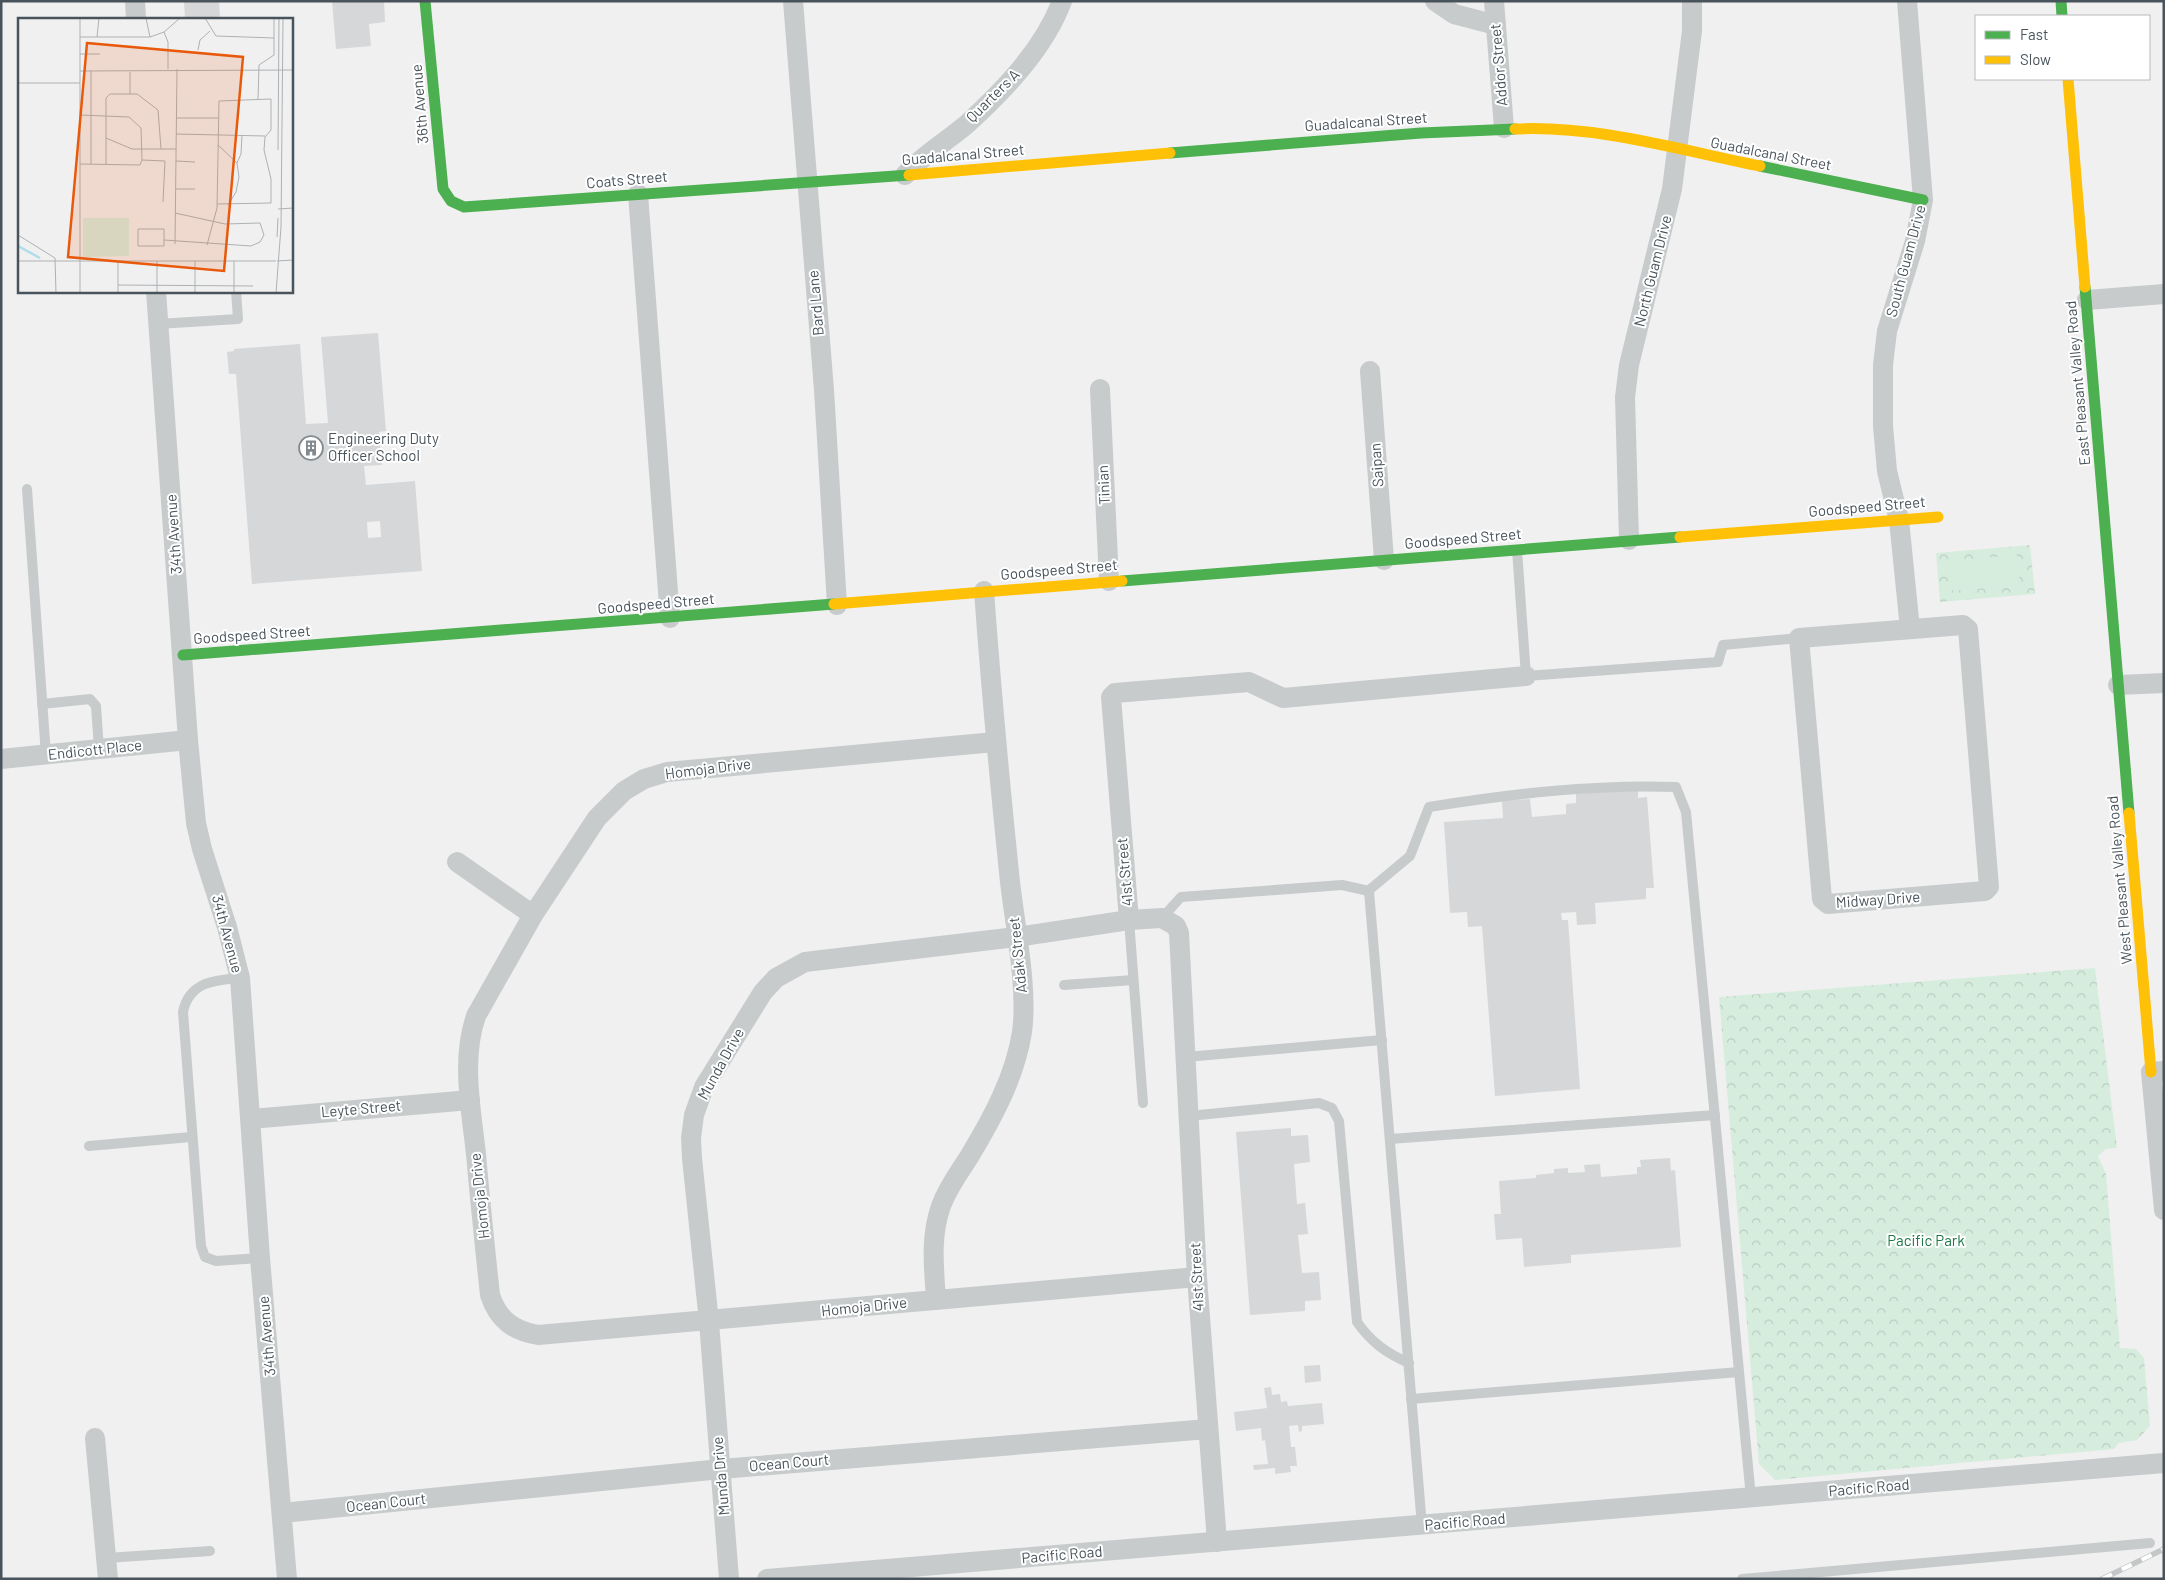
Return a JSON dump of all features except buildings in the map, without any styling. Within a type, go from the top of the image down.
[{"type":"street","points":[[135,1],[136,18]]},
{"type":"street","name":"36th Avenue","points":[[425,1],[443,189],[451,201]]},
{"type":"street","name":"Bard Lane","points":[[793,1],[824,390],[837,604]]},
{"type":"street","name":"Quarters A","points":[[905,175],[922,157],[966,125],[1019,72],[1056,16],[1062,1]]},
{"type":"street","points":[[1435,1],[1454,14],[1496,25]]},
{"type":"street","name":"Addor Street","points":[[1494,1],[1504,128]]},
{"type":"street","name":"North Guam Drive","points":[[1629,540],[1625,397],[1629,365],[1662,237],[1677,150],[1692,31],[1692,1]]},
{"type":"street","name":"South Guam Drive","points":[[1899,520],[1887,471],[1882,426],[1883,365],[1887,331],[1915,240],[1923,200],[1907,1]]},
{"type":"street","points":[[2061,1],[2062,15]]},
{"type":"street","name":"East Pleasant Valley Road","points":[[2068,80],[2118,686]]},
{"type":"street","name":"Guadalcanal Street","points":[[806,181],[905,175],[1421,132],[1536,128],[1619,138],[1923,200]]},
{"type":"street","name":"Coats Street","points":[[451,201],[471,208],[806,181]]},
{"type":"street","points":[[638,194],[670,618]]},
{"type":"street","name":"34th Avenue","points":[[156,292],[188,740],[196,823],[202,850],[227,927],[240,978],[260,1258],[287,1579]]},
{"type":"street","points":[[2087,300],[2164,294]]},
{"type":"street","name":"Saipan","points":[[1370,371],[1384,560]]},
{"type":"street","name":"Tinian","points":[[1100,389],[1109,581]]},
{"type":"street","name":"Goodspeed Street","points":[[183,655],[1938,517]]},
{"type":"street","points":[[1899,520],[1910,629]]},
{"type":"street","name":"Adak Street","points":[[936,1300],[933,1250],[940,1207],[954,1178],[969,1157],[1001,1097],[1018,1050],[1023,1010],[995,742],[984,591]]},
{"type":"street","name":"Midway Drive","points":[[1963,625],[1968,629],[1989,887],[1985,891],[1828,904],[1822,900],[1799,638],[1910,629],[1963,625]]},
{"type":"street","name":"41st Street","points":[[1217,1542],[1197,1277],[1179,933],[1176,926],[1162,918],[1129,920],[1111,697],[1115,693],[1249,682],[1283,698],[1526,676]]},
{"type":"street","points":[[2118,686],[2164,683]]},
{"type":"street","name":"West Pleasant Valley Road","points":[[2118,686],[2158,1072]]},
{"type":"street","name":"Endicott Place","points":[[1,759],[188,740]]},
{"type":"street","name":"Homoja Drive","points":[[995,742],[678,771],[644,779],[624,791],[596,818],[533,916],[476,1016],[471,1031],[469,1048],[470,1100],[490,1295],[501,1318],[523,1333],[538,1335],[709,1322],[1197,1277]]},
{"type":"street","points":[[457,862],[533,916]]},
{"type":"street","name":"Munda Drive","points":[[729,1579],[709,1322],[692,1158],[691,1138],[694,1114],[704,1087],[763,992],[776,978],[790,968],[817,959],[1016,937],[1129,920]]},
{"type":"street","points":[[2158,1072],[2164,1210]]},
{"type":"street","name":"Leyte Street","points":[[251,1119],[470,1100]]},
{"type":"street","name":"Ocean Court","points":[[282,1514],[721,1469],[1208,1429]]},
{"type":"street","points":[[96,1438],[108,1579]]},
{"type":"street","name":"Pacific Road","points":[[767,1579],[2164,1463]]},
{"type":"lane","points":[[158,324],[238,319],[236,292]]},
{"type":"lane","points":[[27,489],[46,755]]},
{"type":"lane","points":[[1516,550],[1526,676],[1718,662],[1723,645],[1799,638]]},
{"type":"lane","points":[[42,704],[90,699],[96,706],[99,750]]},
{"type":"lane","points":[[1368,891],[1410,856],[1429,807],[1480,799],[1628,785],[1676,786],[1686,812],[1751,1498]]},
{"type":"lane","points":[[1162,918],[1181,897],[1342,885],[1368,891]]},
{"type":"lane","points":[[1368,891],[1422,1526]]},
{"type":"lane","points":[[1129,920],[1143,1103]]},
{"type":"lane","points":[[240,978],[219,980],[197,986],[185,1002],[182,1012],[201,1246],[205,1257],[216,1261],[260,1258]]},
{"type":"lane","points":[[1064,985],[1133,980]]},
{"type":"lane","points":[[1186,1057],[1382,1040]]},
{"type":"lane","points":[[1189,1116],[1319,1103],[1332,1108],[1339,1120],[1357,1322],[1370,1340],[1381,1349],[1409,1364]]},
{"type":"lane","points":[[1390,1139],[1715,1114]]},
{"type":"lane","points":[[89,1146],[191,1136]]},
{"type":"lane","points":[[1411,1399],[1739,1372]]},
{"type":"lane","points":[[1742,1579],[2150,1544]]},
{"type":"lane","points":[[107,1558],[210,1551]]},
{"type":"green space","points":[[2030,545],[2035,594],[1940,602],[1936,553]]},
{"type":"green space","points":[[2017,555],[2020,585],[1953,591],[1951,561]]},
{"type":"green space","name":"Pacific Park","points":[[2095,968],[2117,1148],[2106,1149],[2098,1156],[2106,1174],[2120,1348],[2136,1349],[2144,1358],[2150,1426],[2137,1440],[2119,1443],[2114,1449],[1775,1480],[1759,1464],[1719,997]]},
{"type":"railway","points":[[2102,1579],[2164,1549]]},
{"type":"traffic: fast","points":[[425,1],[443,189],[451,201],[464,207],[909,175]]},
{"type":"traffic: fast","points":[[2061,1],[2062,15]]},
{"type":"traffic: fast","points":[[1170,153],[1421,133],[1515,129]]},
{"type":"traffic: fast","points":[[1760,166],[1923,200]]},
{"type":"traffic: fast","points":[[2085,287],[2129,813]]},
{"type":"traffic: fast","points":[[1122,581],[1680,537]]},
{"type":"traffic: fast","points":[[183,655],[834,604]]},
{"type":"traffic: slow","points":[[2068,80],[2085,287]]},
{"type":"traffic: slow","points":[[1515,129],[1577,131],[1607,135],[1669,146],[1760,166]]},
{"type":"traffic: slow","points":[[909,175],[1170,153]]},
{"type":"traffic: slow","points":[[1680,537],[1938,517]]},
{"type":"traffic: slow","points":[[834,604],[1122,581]]},
{"type":"traffic: slow","points":[[2129,813],[2151,1072]]},
{"type":"place","name":"Engineering Duty Officer School","points":[[311,448]]}]
